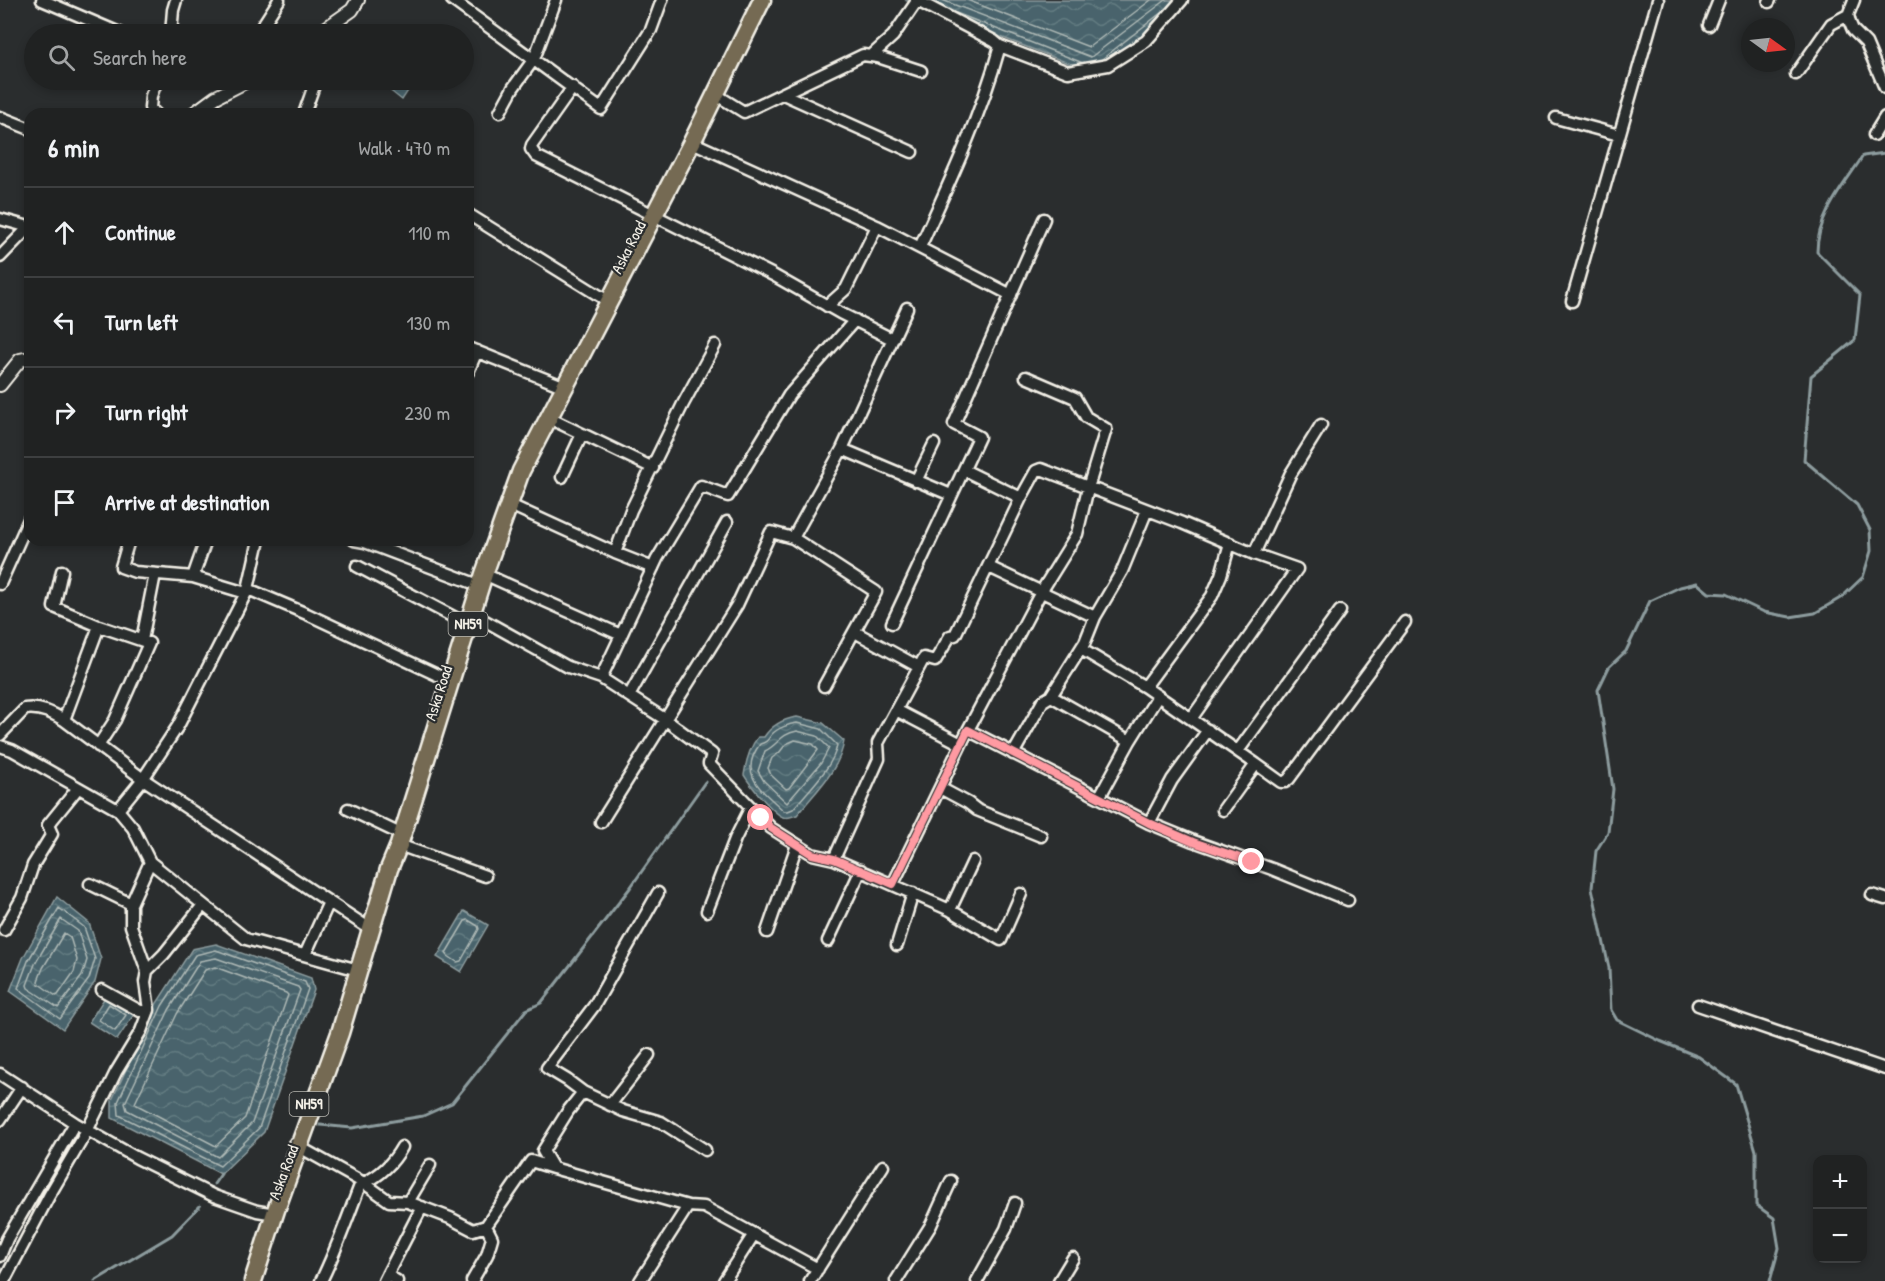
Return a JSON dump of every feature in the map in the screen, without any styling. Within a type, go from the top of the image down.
[{"type":"highway","name":"Aska Road","points":[[297,1145],[351,968],[368,927],[513,472],[561,386],[603,298],[649,214],[754,0]]},
{"type":"highway","name":"NH59","points":[[478,578],[521,471],[549,418],[561,386],[649,214],[692,142],[762,0]]},
{"type":"highway","name":"NH59","points":[[254,1281],[272,1214],[340,1034],[368,927]]},
{"type":"highway","name":"Aska Road","points":[[246,1281],[272,1214]]},
{"type":"street","points":[[42,0],[98,24]]},
{"type":"street","points":[[172,24],[176,0]]},
{"type":"street","points":[[264,24],[279,0]]},
{"type":"street","points":[[339,24],[358,0]]},
{"type":"street","points":[[452,0],[601,109],[651,30],[662,0]]},
{"type":"street","points":[[500,112],[513,88],[534,59],[556,0]]},
{"type":"street","points":[[871,56],[893,36],[917,0],[1000,46],[1068,72],[1107,65],[1146,41],[1182,0]]},
{"type":"street","points":[[1572,301],[1658,0]]},
{"type":"street","points":[[1709,25],[1719,0]]},
{"type":"street","points":[[1854,0],[1848,15],[1853,30],[1866,43],[1885,88]]},
{"type":"street","points":[[1796,74],[1831,24],[1848,15]]},
{"type":"street","points":[[920,247],[992,77],[1000,46]]},
{"type":"street","points":[[715,94],[744,112],[863,55],[878,57],[921,71]]},
{"type":"street","points":[[573,87],[532,145],[531,149],[536,156],[773,275],[892,339]]},
{"type":"street","points":[[150,108],[153,90]]},
{"type":"street","points":[[201,108],[230,90]]},
{"type":"street","points":[[305,108],[312,90]]},
{"type":"street","points":[[783,93],[912,152]]},
{"type":"street","points":[[0,117],[24,127]]},
{"type":"street","points":[[1874,135],[1885,117]]},
{"type":"street","points":[[1556,118],[1619,135]]},
{"type":"street","points":[[692,142],[877,226],[1011,295]]},
{"type":"street","points":[[474,218],[603,298]]},
{"type":"street","points":[[0,219],[24,226]]},
{"type":"street","points":[[892,623],[979,437],[954,424],[1044,219]]},
{"type":"street","points":[[827,306],[846,289],[877,226]]},
{"type":"street","points":[[0,257],[24,232]]},
{"type":"street","points":[[793,538],[842,449],[907,308]]},
{"type":"street","points":[[601,678],[653,568],[701,486],[728,496],[789,395],[855,320]]},
{"type":"street","points":[[615,553],[628,517],[683,404],[715,345]]},
{"type":"street","points":[[474,351],[561,386]]},
{"type":"street","points":[[0,385],[20,360],[24,359]]},
{"type":"street","points":[[893,884],[968,730],[1041,592],[1077,534],[1106,429],[1086,417],[1075,398],[1026,377]]},
{"type":"street","points":[[549,418],[653,468]]},
{"type":"street","points":[[1254,554],[1290,476],[1321,425]]},
{"type":"street","points":[[562,477],[582,434]]},
{"type":"street","points":[[916,480],[934,444]]},
{"type":"street","points":[[842,449],[951,495]]},
{"type":"street","points":[[834,859],[879,759],[878,743],[924,658],[936,661],[950,636],[955,635],[1021,498],[1036,471],[1041,469],[1297,569],[1191,719]]},
{"type":"street","points":[[964,470],[1021,498]]},
{"type":"street","points":[[508,504],[653,568]]},
{"type":"street","points":[[1013,754],[1042,701],[1052,696],[1081,649],[1095,617],[1122,571],[1147,510]]},
{"type":"street","points":[[629,696],[727,522]]},
{"type":"street","points":[[0,584],[24,531]]},
{"type":"street","points":[[601,822],[737,605],[771,532],[793,538],[876,592],[824,687]]},
{"type":"street","points":[[1145,687],[1212,596],[1230,543]]},
{"type":"street","points":[[127,546],[121,567],[135,572],[194,577],[247,591],[307,614],[447,680]]},
{"type":"street","points":[[194,577],[204,546]]},
{"type":"street","points":[[118,810],[143,779],[178,726],[247,591],[258,546]]},
{"type":"street","points":[[378,546],[478,578],[621,635]]},
{"type":"street","points":[[357,566],[568,668],[601,678],[666,720],[712,754],[709,764],[771,828],[812,854],[834,859],[913,893],[950,910],[1001,940],[1021,894]]},
{"type":"street","points":[[988,567],[1095,617]]},
{"type":"street","points":[[63,571],[54,607],[99,626],[149,643],[115,720],[98,746]]},
{"type":"street","points":[[142,640],[154,574]]},
{"type":"street","points":[[1238,751],[1340,611]]},
{"type":"street","points":[[1081,649],[1145,687],[1281,782],[1286,782],[1405,622]]},
{"type":"street","points":[[64,720],[99,626]]},
{"type":"street","points":[[855,632],[920,667]]},
{"type":"street","points":[[1052,696],[1130,741]]},
{"type":"street","points":[[1100,796],[1158,696]]},
{"type":"street","points":[[0,735],[25,709],[45,711],[64,720],[143,779],[368,927]]},
{"type":"street","points":[[896,710],[961,744]]},
{"type":"street","points":[[968,730],[1149,823],[1193,842],[1272,869],[1348,900]]},
{"type":"street","points":[[1149,823],[1172,780],[1208,730]]},
{"type":"street","points":[[0,746],[12,750],[118,810],[133,828],[150,862],[246,939],[351,968]]},
{"type":"street","points":[[1222,810],[1256,764]]},
{"type":"street","points":[[4,930],[22,898],[33,865],[52,834],[48,825],[78,788]]},
{"type":"street","points":[[940,788],[977,810],[1041,836]]},
{"type":"street","points":[[707,911],[735,839],[751,807]]},
{"type":"street","points":[[348,809],[396,838],[484,876]]},
{"type":"street","points":[[767,932],[798,844]]},
{"type":"street","points":[[950,910],[973,861]]},
{"type":"street","points":[[6,1277],[87,1131],[116,1072],[141,1031],[149,1010],[145,982],[147,971],[130,926],[131,904],[150,862]]},
{"type":"street","points":[[828,941],[861,870]]},
{"type":"street","points":[[90,884],[131,904]]},
{"type":"street","points":[[897,945],[913,893]]},
{"type":"street","points":[[658,894],[594,1006],[546,1068],[583,1092],[610,1105],[661,1122],[705,1150]]},
{"type":"street","points":[[1872,895],[1885,899]]},
{"type":"street","points":[[305,955],[329,902]]},
{"type":"street","points":[[147,971],[164,954],[203,905]]},
{"type":"street","points":[[102,990],[140,1011],[149,1010]]},
{"type":"street","points":[[1698,1005],[1885,1069]]},
{"type":"street","points":[[610,1105],[649,1055]]},
{"type":"street","points":[[0,1074],[87,1131],[214,1196],[272,1214]]},
{"type":"street","points":[[0,1120],[22,1087]]},
{"type":"street","points":[[553,1168],[543,1151],[583,1092]]},
{"type":"street","points":[[0,1256],[7,1239],[75,1124]]},
{"type":"street","points":[[297,1145],[364,1183],[389,1201],[408,1202],[450,1218],[473,1230],[486,1226],[531,1161],[687,1206],[704,1207],[818,1269]]},
{"type":"street","points":[[321,1281],[334,1255],[359,1188],[377,1177],[393,1162],[402,1147]]},
{"type":"street","points":[[408,1202],[430,1165]]},
{"type":"street","points":[[810,1281],[883,1166]]},
{"type":"street","points":[[896,1281],[931,1224],[951,1181]]},
{"type":"street","points":[[977,1281],[1006,1229],[1015,1203]]},
{"type":"street","points":[[640,1281],[687,1206]]},
{"type":"street","points":[[389,1279],[422,1207]]},
{"type":"street","points":[[472,1281],[487,1255],[492,1238],[486,1226]]},
{"type":"street","points":[[723,1281],[754,1234]]},
{"type":"street","points":[[1059,1281],[1073,1258]]},
{"type":"street","points":[[0,1264],[6,1277]]},
{"type":"water","points":[[905,0],[1188,0],[1094,73]]},
{"type":"water","points":[[390,90],[408,90],[402,100]]},
{"type":"water","points":[[797,717],[823,723],[844,741],[838,762],[826,780],[797,815],[785,818],[768,805],[744,775],[748,755],[758,737],[764,737],[774,726],[783,721]]},
{"type":"water","points":[[57,897],[89,923],[101,959],[95,982],[63,1029],[10,991],[23,958]]},
{"type":"water","points":[[464,911],[488,925],[461,972],[437,957]]},
{"type":"water","points":[[216,944],[311,978],[314,990],[264,1132],[221,1174],[112,1118],[112,1100],[157,1003],[192,949]]},
{"type":"water","points":[[107,994],[135,1013],[117,1040],[89,1022]]},
{"type":"waterway","points":[[1770,1281],[1779,1248],[1774,1218],[1756,1205],[1756,1151],[1736,1084],[1699,1057],[1617,1020],[1611,1010],[1609,968],[1592,888],[1596,851],[1608,832],[1613,789],[1598,690],[1609,667],[1626,651],[1650,601],[1680,587],[1697,583],[1709,593],[1726,594],[1764,612],[1790,617],[1815,613],[1842,597],[1863,577],[1871,551],[1870,530],[1857,505],[1804,460],[1811,376],[1855,340],[1860,295],[1817,252],[1818,239],[1833,201],[1863,156],[1885,153]]},
{"type":"waterway","points":[[320,1125],[352,1128],[423,1116],[452,1103],[526,1010],[541,1003],[630,888],[705,782]]},
{"type":"waterway","points":[[214,1184],[221,1174]]},
{"type":"waterway","points":[[95,1281],[172,1235],[200,1206]]},
{"type":"route","points":[[761,818],[771,828],[812,854],[834,859],[893,884],[968,730],[1149,823],[1193,842],[1252,862]]}]
